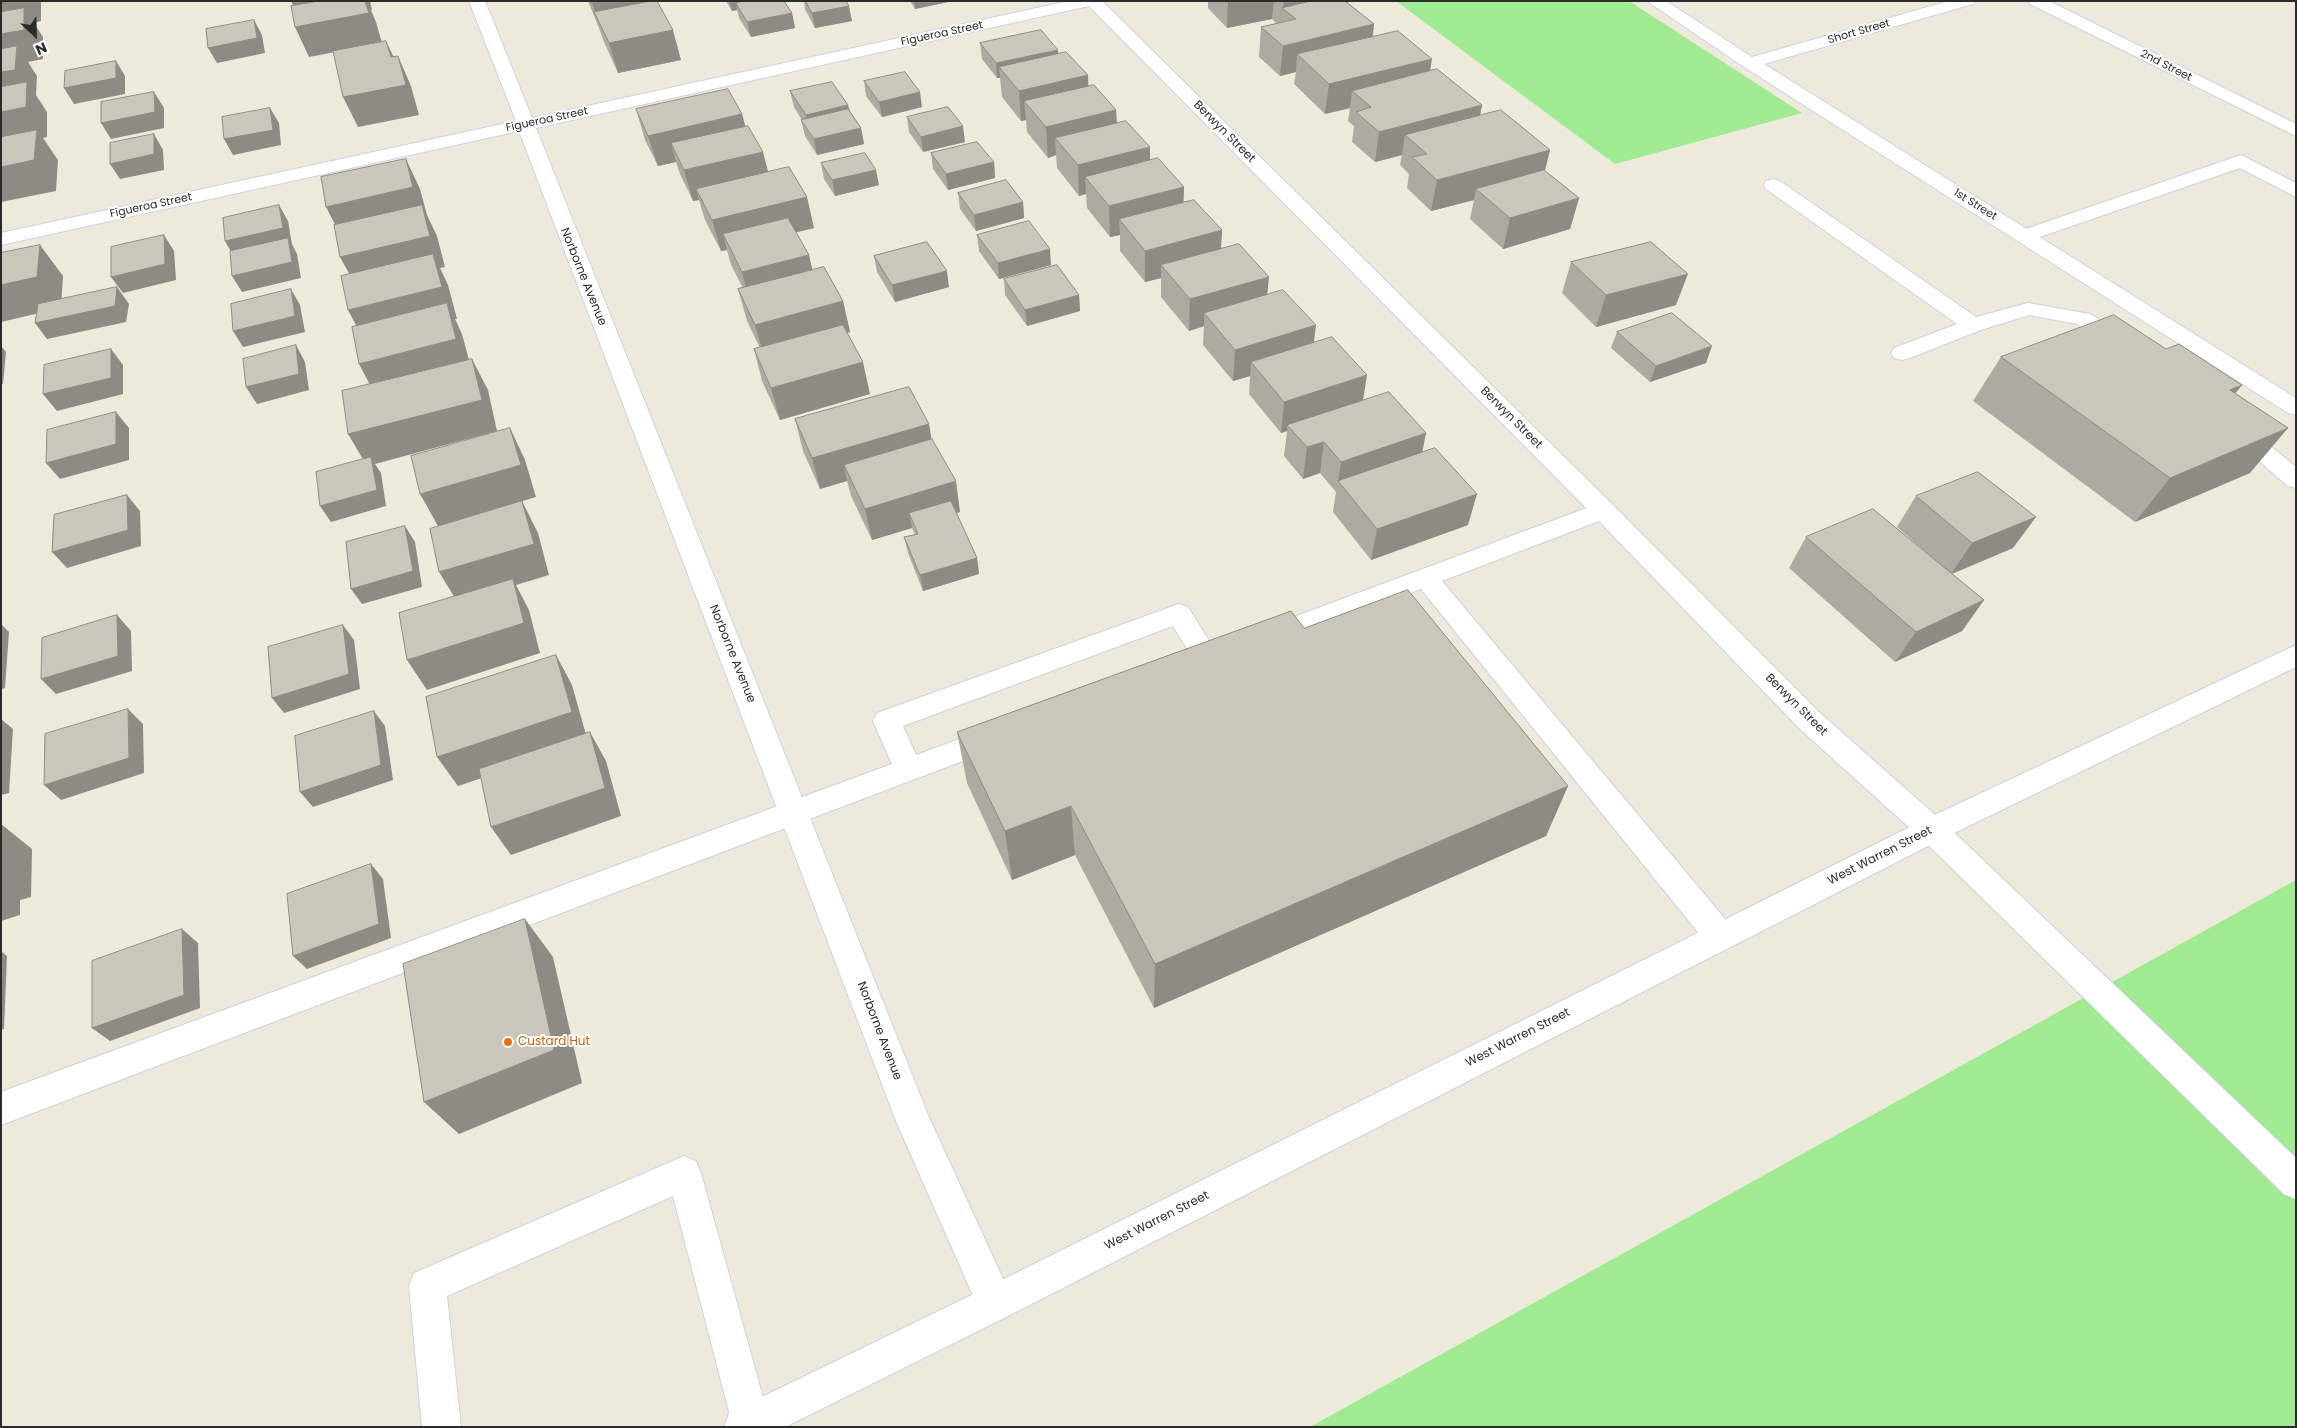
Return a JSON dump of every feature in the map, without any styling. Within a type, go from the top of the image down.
[{"type":"street","name":"Norborne Avenue","points":[[478,1],[534,150],[794,811],[913,1121],[995,1303]]},
{"type":"street","name":"Figueroa Street","points":[[1,239],[1092,1]]},
{"type":"street","name":"Berwyn Street","points":[[1092,1],[1603,510],[1810,721],[1932,830],[2296,1182]]},
{"type":"street","name":"1st Street","points":[[1655,1],[2296,408]]},
{"type":"street","name":"Short Street","points":[[1750,63],[1967,1]]},
{"type":"street","name":"2nd Street","points":[[2036,1],[2296,131]]},
{"type":"street","points":[[2024,236],[2241,161],[2296,191]]},
{"type":"street","points":[[1773,185],[1973,325]]},
{"type":"street","points":[[1902,354],[1973,325],[2028,309],[2083,319],[2140,354]]},
{"type":"street","points":[[2225,419],[2296,480]]},
{"type":"street","points":[[1179,669],[1603,510]]},
{"type":"street","points":[[1425,577],[1720,936]]},
{"type":"street","points":[[908,769],[887,720],[1179,614],[1207,659]]},
{"type":"street","name":"West Warren Street","points":[[747,1425],[995,1303],[1932,830],[2296,655]]},
{"type":"street","points":[[1,1109],[1020,728]]},
{"type":"street","points":[[442,1427],[427,1286],[684,1173],[747,1425]]},
{"type":"green space","points":[[1396,1],[1629,1],[1802,113],[1615,164]]},
{"type":"green space","points":[[2296,880],[2296,1427],[1310,1427]]},
{"type":"building","points":[[319,1],[365,1],[369,13],[295,27],[291,6]]},
{"type":"building","points":[[657,1],[673,30],[609,43],[594,12]]},
{"type":"building","points":[[743,1],[784,1],[792,13],[747,22],[736,3]]},
{"type":"building","points":[[806,1],[846,1],[849,6],[812,13]]},
{"type":"building","points":[[1311,1],[1345,1],[1374,24],[1283,46],[1261,27],[1296,19],[1282,8]]},
{"type":"building","points":[[24,8],[24,30],[1,34],[1,12]]},
{"type":"building","points":[[254,20],[257,38],[208,48],[206,29]]},
{"type":"building","points":[[1041,30],[1058,50],[996,63],[980,43]]},
{"type":"building","points":[[1398,31],[1432,59],[1329,84],[1297,54]]},
{"type":"building","points":[[386,41],[391,57],[398,56],[406,85],[343,97],[333,51]]},
{"type":"building","points":[[17,46],[15,70],[1,72],[1,49]]},
{"type":"building","points":[[1066,52],[1088,75],[1019,91],[999,67]]},
{"type":"building","points":[[116,61],[116,78],[64,88],[65,71]]},
{"type":"building","points":[[1437,69],[1482,105],[1379,132],[1356,112],[1371,107],[1352,91]]},
{"type":"building","points":[[905,72],[920,92],[879,102],[864,81]]},
{"type":"building","points":[[27,82],[26,107],[1,112],[1,87]]},
{"type":"building","points":[[832,82],[848,105],[806,115],[790,91]]},
{"type":"building","points":[[1094,85],[1116,110],[1046,127],[1024,101]]},
{"type":"building","points":[[728,89],[742,114],[648,136],[636,109]]},
{"type":"building","points":[[154,92],[155,112],[101,123],[101,102]]},
{"type":"building","points":[[948,107],[963,126],[921,137],[907,117]]},
{"type":"building","points":[[270,108],[273,130],[224,139],[222,117]]},
{"type":"building","points":[[848,109],[861,128],[814,139],[801,120]]},
{"type":"building","points":[[1501,110],[1550,150],[1437,180],[1412,157],[1427,154],[1405,135]]},
{"type":"building","points":[[1126,121],[1150,147],[1078,165],[1055,138]]},
{"type":"building","points":[[748,126],[763,152],[684,170],[671,143]]},
{"type":"building","points":[[37,130],[34,160],[1,167],[1,137]]},
{"type":"building","points":[[154,134],[154,154],[110,164],[110,143]]},
{"type":"building","points":[[977,142],[994,162],[946,174],[931,153]]},
{"type":"building","points":[[865,153],[876,170],[832,180],[821,163]]},
{"type":"building","points":[[1158,158],[1184,187],[1109,206],[1085,177]]},
{"type":"building","points":[[406,159],[413,187],[326,207],[321,177]]},
{"type":"building","points":[[789,167],[807,197],[712,220],[696,189]]},
{"type":"building","points":[[1544,170],[1579,198],[1510,218],[1476,189]]},
{"type":"building","points":[[1006,180],[1023,202],[974,215],[958,193]]},
{"type":"building","points":[[1194,200],[1222,230],[1145,251],[1119,219]]},
{"type":"building","points":[[279,205],[283,228],[225,241],[223,218]]},
{"type":"building","points":[[422,205],[430,236],[340,257],[334,225]]},
{"type":"building","points":[[788,218],[809,255],[742,272],[723,234]]},
{"type":"building","points":[[1029,221],[1050,249],[998,263],[977,235]]},
{"type":"building","points":[[164,235],[165,264],[111,277],[111,247]]},
{"type":"building","points":[[288,238],[292,262],[232,276],[230,251]]},
{"type":"building","points":[[927,242],[947,271],[892,285],[874,256]]},
{"type":"building","points":[[1651,242],[1688,274],[1606,295],[1571,262]]},
{"type":"building","points":[[1239,244],[1269,277],[1190,299],[1161,265]]},
{"type":"building","points":[[40,245],[37,277],[1,285],[1,253]]},
{"type":"building","points":[[433,254],[442,287],[348,310],[341,276]]},
{"type":"building","points":[[1057,265],[1079,295],[1025,310],[1004,279]]},
{"type":"building","points":[[824,267],[843,301],[755,325],[738,289]]},
{"type":"building","points":[[117,287],[115,306],[35,323],[38,304]]},
{"type":"building","points":[[291,289],[295,316],[233,331],[231,304]]},
{"type":"building","points":[[1283,290],[1316,325],[1235,350],[1204,313]]},
{"type":"building","points":[[447,303],[456,339],[359,364],[352,327]]},
{"type":"building","points":[[1672,313],[1712,346],[1656,366],[1617,332]]},
{"type":"building","points":[[2114,315],[2166,349],[2179,344],[2242,385],[2230,390],[2288,428],[2170,478],[2001,357]]},
{"type":"building","points":[[843,325],[863,362],[771,388],[754,349]]},
{"type":"building","points":[[1332,337],[1367,375],[1284,402],[1251,362]]},
{"type":"building","points":[[296,345],[299,374],[246,387],[243,359]]},
{"type":"building","points":[[111,349],[111,378],[43,394],[44,365]]},
{"type":"building","points":[[472,359],[482,400],[348,434],[342,391]]},
{"type":"building","points":[[909,387],[929,424],[812,458],[795,419]]},
{"type":"building","points":[[1389,392],[1426,433],[1341,462],[1324,442],[1307,447],[1287,425]]},
{"type":"building","points":[[116,412],[116,444],[46,463],[47,430]]},
{"type":"building","points":[[510,428],[521,465],[420,494],[411,456]]},
{"type":"building","points":[[932,439],[956,481],[865,509],[844,465]]},
{"type":"building","points":[[1435,448],[1477,494],[1377,529],[1338,481]]},
{"type":"building","points":[[371,457],[377,490],[320,506],[316,472]]},
{"type":"building","points":[[1978,472],[2036,517],[1972,543],[1916,496]]},
{"type":"building","points":[[127,495],[128,530],[52,552],[54,515]]},
{"type":"building","points":[[522,501],[534,544],[439,572],[430,529]]},
{"type":"building","points":[[951,501],[977,558],[920,575],[904,537],[918,534],[909,513]]},
{"type":"building","points":[[1873,509],[1984,600],[1916,632],[1806,537]]},
{"type":"building","points":[[405,526],[413,571],[351,589],[346,542]]},
{"type":"building","points":[[513,579],[524,623],[407,660],[399,613]]},
{"type":"building","points":[[1408,590],[1568,786],[1155,964],[1071,806],[1005,831],[957,732],[1291,611],[1304,628]]},
{"type":"building","points":[[117,615],[118,656],[41,679],[42,638]]},
{"type":"building","points":[[343,625],[349,674],[272,698],[268,647]]},
{"type":"building","points":[[556,655],[572,712],[437,757],[426,697]]},
{"type":"building","points":[[128,709],[129,758],[44,785],[45,734]]},
{"type":"building","points":[[374,711],[381,765],[300,792],[295,736]]},
{"type":"building","points":[[590,732],[605,788],[491,827],[479,769]]},
{"type":"building","points":[[371,864],[379,924],[293,956],[287,894]]},
{"type":"building","points":[[525,919],[554,1050],[424,1102],[403,964]]},
{"type":"building","points":[[182,929],[184,995],[92,1028],[92,961]]},
{"type":"place","name":"Custard Hut","points":[[508,1042]]}]
